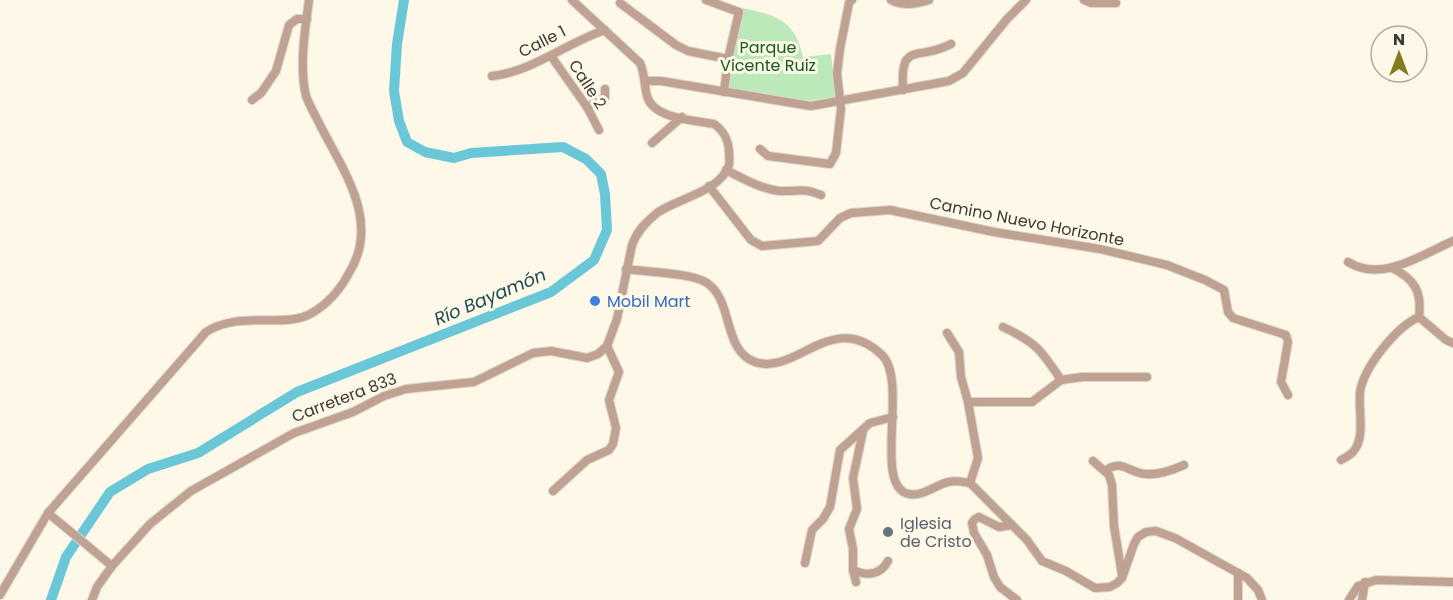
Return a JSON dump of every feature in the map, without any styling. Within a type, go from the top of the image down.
[{"type":"street","points":[[0,595],[48,513],[206,332],[223,323],[287,319],[311,314],[338,292],[354,266],[361,238],[360,209],[351,184],[307,97],[303,74],[309,0]]},
{"type":"street","points":[[553,491],[587,460],[609,450],[613,444],[616,428],[609,400],[619,372],[607,346],[617,319],[626,269],[636,234],[659,212],[709,186],[721,177],[730,164],[728,139],[721,129],[714,124],[666,115],[653,108],[647,98],[646,81],[640,63],[572,0]]},
{"type":"street","points":[[706,0],[739,12],[728,59],[724,92]]},
{"type":"street","points":[[891,0],[896,3],[910,4],[928,0]]},
{"type":"street","points":[[646,81],[661,81],[802,105],[840,102],[949,81],[963,73],[1007,19],[1026,0]]},
{"type":"street","points":[[1084,0],[1091,3],[1116,3]]},
{"type":"street","points":[[760,149],[768,156],[830,164],[836,153],[840,102],[837,73],[850,1]]},
{"type":"street","points":[[620,3],[675,45],[688,51],[728,59]]},
{"type":"street","points":[[252,100],[261,93],[276,71],[290,25],[297,20],[306,19]]},
{"type":"street","name":"Calle 1","points":[[492,76],[506,75],[604,30]]},
{"type":"street","points":[[903,90],[902,69],[906,58],[914,54],[939,50],[951,44]]},
{"type":"street","name":"Calle 2","points":[[551,56],[599,130]]},
{"type":"street","points":[[586,107],[605,98],[605,89]]},
{"type":"street","points":[[652,143],[682,117]]},
{"type":"street","points":[[726,170],[778,191],[806,189],[821,195]]},
{"type":"street","name":"Camino Nuevo Horizonte","points":[[709,186],[751,240],[762,246],[818,241],[840,218],[851,213],[890,210],[994,232],[1100,249],[1167,265],[1224,290],[1228,312],[1233,318],[1286,335],[1288,342],[1281,382],[1288,395]]},
{"type":"street","points":[[1348,262],[1363,269],[1392,268],[1453,241]]},
{"type":"street","points":[[630,253],[636,265],[646,272]]},
{"type":"street","points":[[1392,268],[1404,274],[1417,290],[1421,302],[1419,317]]},
{"type":"street","points":[[626,269],[693,277],[707,283],[723,304],[736,347],[756,362],[777,362],[833,339],[849,338],[870,345],[885,357],[890,367],[893,417],[892,470],[898,489],[910,495],[948,482],[970,483],[1027,540],[1042,561],[1066,571],[1085,584],[1101,588],[1110,586],[1122,578],[1138,537],[1146,532],[1156,531],[1175,538],[1247,578],[1262,600]]},
{"type":"street","points":[[624,284],[646,272]]},
{"type":"street","points":[[1419,317],[1446,340],[1453,343]]},
{"type":"street","points":[[1341,460],[1353,452],[1359,440],[1360,392],[1364,378],[1392,336],[1408,322],[1419,317]]},
{"type":"street","points":[[1003,327],[1026,338],[1041,351],[1061,380]]},
{"type":"street","points":[[947,333],[959,352],[961,377],[978,458],[970,483]]},
{"type":"street","name":"Carretera 833","points":[[92,600],[97,587],[112,566],[150,525],[190,490],[294,433],[353,412],[384,396],[406,389],[474,382],[532,353],[551,351],[587,358],[598,354],[607,346]]},
{"type":"street","points":[[968,402],[1032,402],[1061,380],[1082,377],[1147,377]]},
{"type":"street","points":[[805,563],[812,530],[830,507],[840,450],[870,423],[893,417]]},
{"type":"street","points":[[856,582],[849,529],[856,509],[853,478],[863,431]]},
{"type":"street","points":[[1093,462],[1109,475],[1112,485],[1114,526],[1122,578]]},
{"type":"street","points":[[1105,471],[1111,466],[1118,465],[1149,474],[1184,465]]},
{"type":"street","points":[[48,513],[112,566]]},
{"type":"street","points":[[1012,525],[999,527],[979,517],[972,523],[974,534],[987,555],[994,577],[1000,587],[1017,600]]},
{"type":"street","points":[[853,570],[861,574],[876,573],[883,569],[888,561]]},
{"type":"street","points":[[1238,573],[1238,600]]},
{"type":"street","points":[[1349,600],[1353,592],[1365,582],[1387,580],[1453,582]]},
{"type":"street","points":[[1362,600],[1365,582]]},
{"type":"green space","name":"Parque Vicente Ruiz","points":[[742,8],[765,13],[782,21],[795,35],[803,57],[831,54],[836,97],[805,101],[729,88],[726,84]]},
{"type":"waterway","name":"Río Bayamón","points":[[51,600],[66,557],[110,492],[148,469],[198,453],[297,392],[551,292],[594,260],[607,230],[605,194],[601,174],[586,159],[563,147],[471,153],[454,158],[425,152],[407,142],[399,121],[394,91],[397,44],[404,0]]},
{"type":"place","name":"Mobil Mart","points":[[595,301]]},
{"type":"place","name":"Iglesia de Cristo","points":[[888,532]]}]
